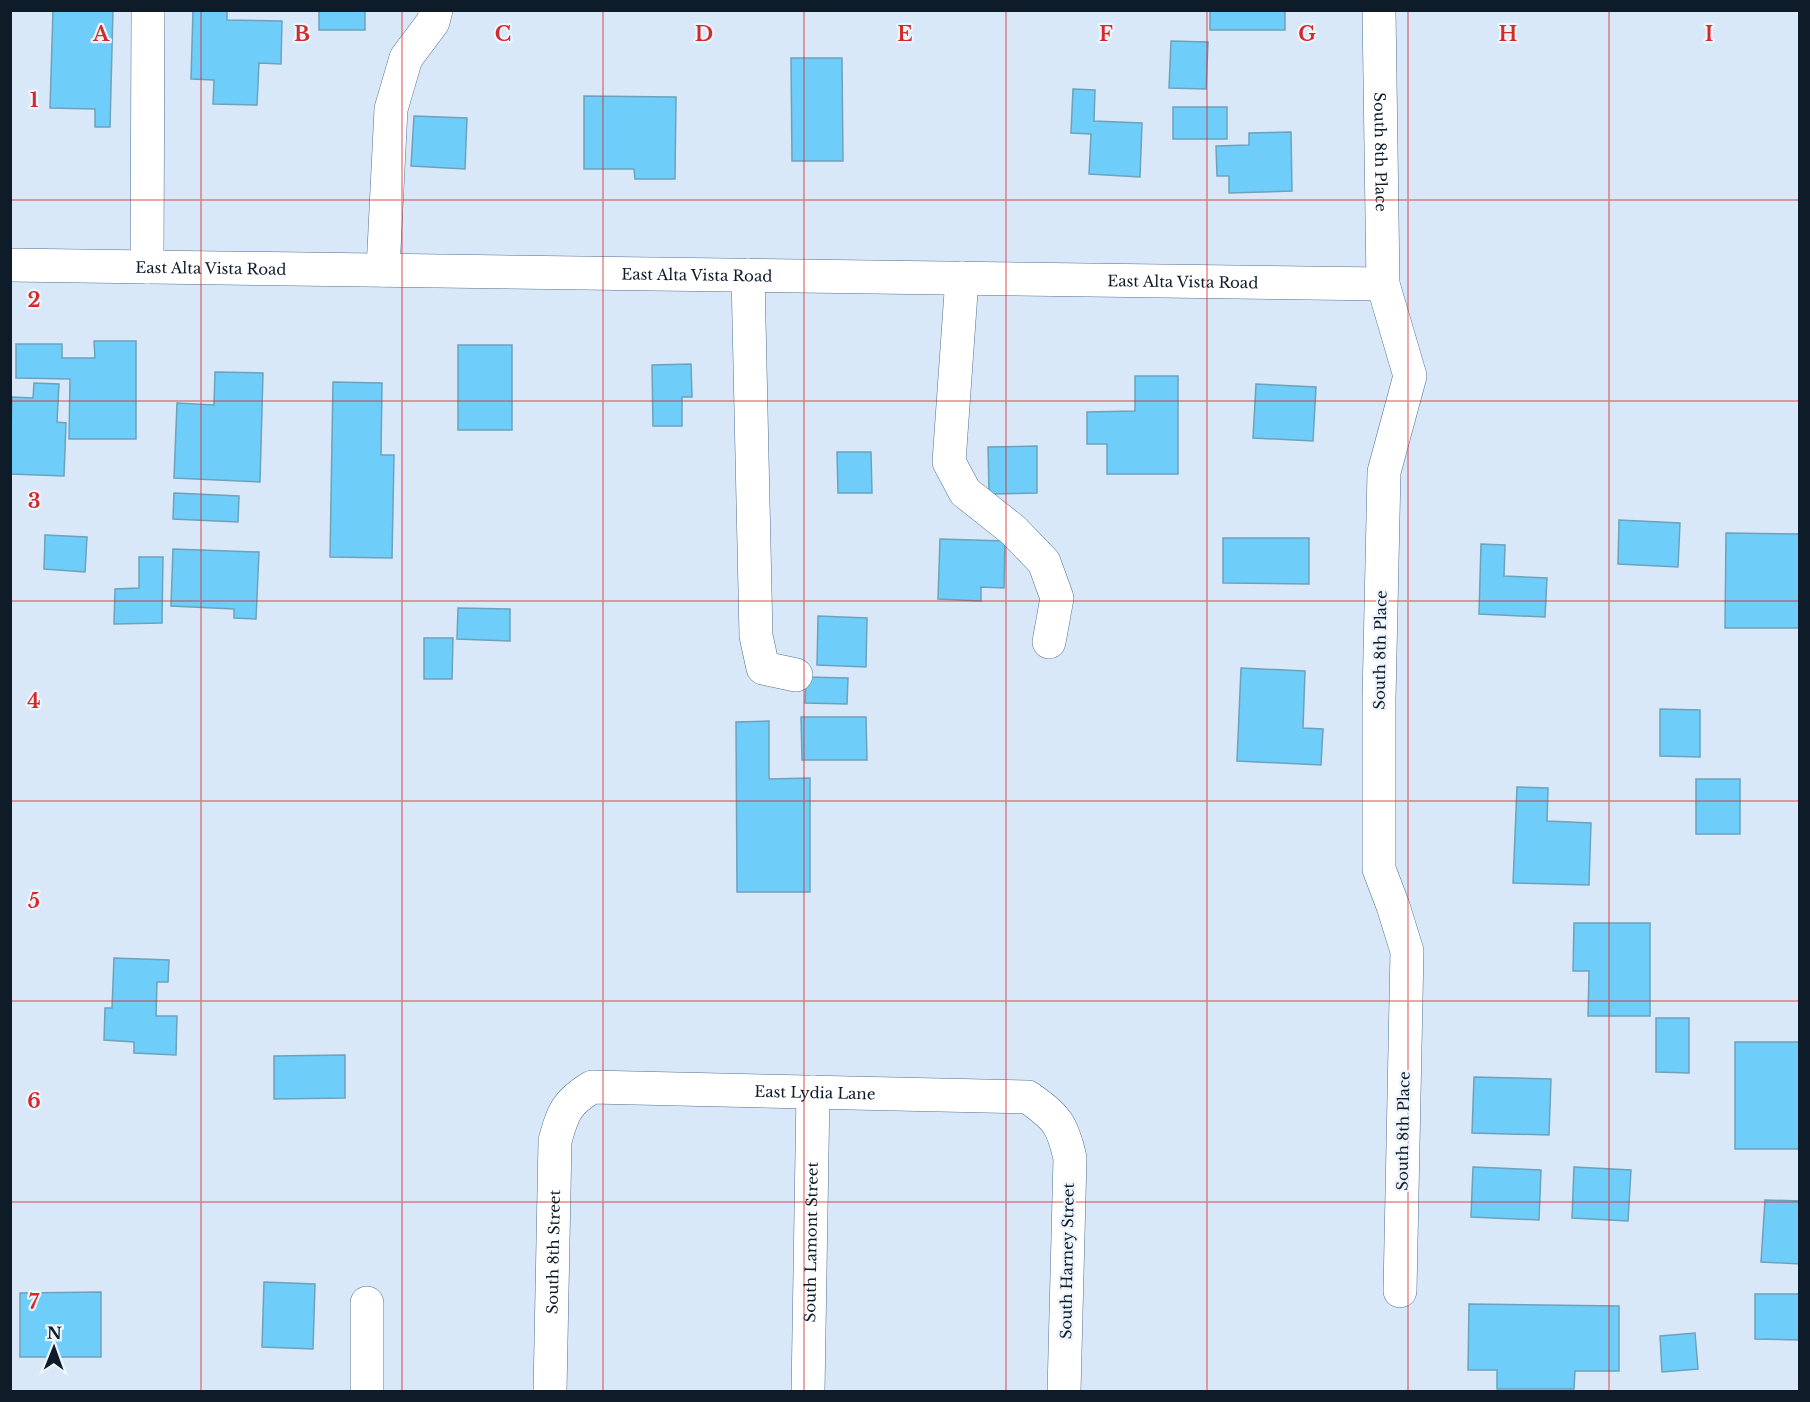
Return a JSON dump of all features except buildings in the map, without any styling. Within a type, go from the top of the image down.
[{"type":"street","points":[[147,267],[148,10]]},
{"type":"street","points":[[383,270],[391,109],[406,58],[433,22],[436,10]]},
{"type":"street","name":"South 8th Place","points":[[1379,10],[1383,284],[1410,376],[1384,472],[1379,699],[1379,868],[1407,951],[1400,1291]]},
{"type":"street","name":"East Alta Vista Road","points":[[10,265],[1383,284]]},
{"type":"street","points":[[748,275],[756,636],[763,668],[796,675]]},
{"type":"street","points":[[962,278],[949,462],[965,492],[1013,530],[1044,561],[1057,598],[1049,642]]},
{"type":"street","name":"East Lydia Lane","points":[[562,1116],[574,1098],[592,1087],[1028,1097],[1052,1114],[1064,1132]]},
{"type":"street","name":"South Lamont Street","points":[[808,1392],[813,1092]]},
{"type":"street","name":"South 8th Street","points":[[550,1392],[555,1141],[562,1116]]},
{"type":"street","name":"South Harney Street","points":[[1064,1132],[1070,1158],[1064,1392]]},
{"type":"street","points":[[367,1303],[367,1392]]}]
